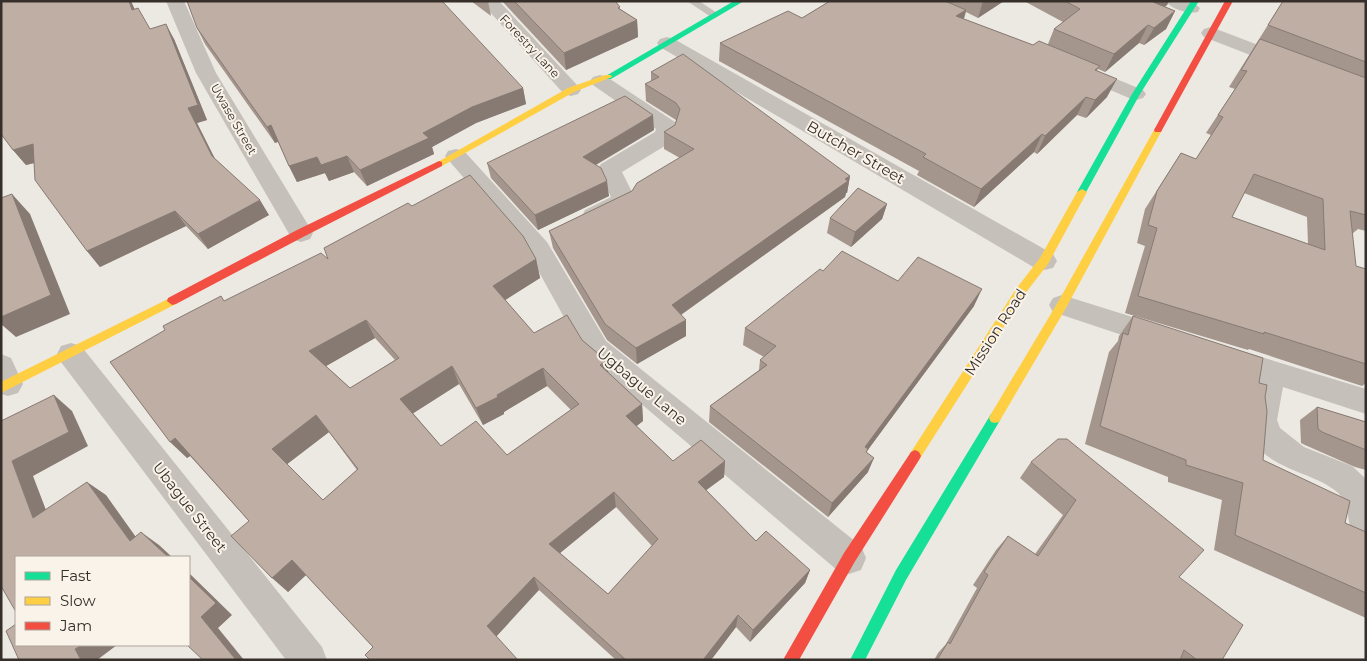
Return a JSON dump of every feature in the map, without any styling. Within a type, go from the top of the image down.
[{"type":"street","name":"Uwase Street","points":[[175,1],[206,73],[301,233]]},
{"type":"street","name":"Forestry Lane","points":[[490,1],[571,90]]},
{"type":"street","points":[[4,379],[71,354],[301,233],[456,156],[571,90],[600,81],[740,1]]},
{"type":"street","points":[[857,660],[901,575],[1062,305],[1230,1]]},
{"type":"street","name":"Mission Road","points":[[790,660],[849,558],[1020,292],[1044,261],[1187,3]]},
{"type":"street","points":[[1211,34],[1308,71]]},
{"type":"street","name":"Butcher Street","points":[[667,42],[1044,261]]},
{"type":"street","points":[[1063,63],[1136,94]]},
{"type":"street","points":[[554,235],[624,200],[609,169],[665,136],[667,127],[600,81]]},
{"type":"street","name":"Ugbague Lane","points":[[456,156],[554,235],[596,349],[849,558]]},
{"type":"street","points":[[1062,305],[1366,402]]},
{"type":"street","name":"Ubague Street","points":[[71,354],[309,660]]},
{"type":"street","points":[[1272,372],[1262,420],[1267,436],[1293,456],[1341,476],[1359,494],[1366,530]]},
{"type":"lane","points":[[692,1],[714,15]]},
{"type":"building","points":[[1,1],[129,1],[132,10],[138,8],[150,29],[166,24],[198,105],[188,108],[212,156],[260,200],[198,234],[175,211],[87,251],[35,180],[33,144],[13,150],[1,134]]},
{"type":"building","points":[[187,1],[442,1],[523,88],[472,107],[423,133],[429,138],[360,170],[347,156],[321,165],[317,157],[289,166],[271,125],[267,127],[197,28]]},
{"type":"building","points":[[514,1],[615,1],[620,7],[618,8],[637,20],[564,53]]},
{"type":"building","points":[[830,1],[945,1],[966,10],[956,16],[1033,45],[1039,41],[1100,66],[1095,70],[1117,79],[1095,100],[1086,97],[1045,136],[1042,134],[981,189],[923,157],[926,154],[720,43],[788,11],[802,18]]},
{"type":"building","points":[[1065,1],[1154,1],[1175,11],[1154,28],[1148,25],[1114,54],[1054,29],[1080,9]]},
{"type":"building","points":[[1283,1],[1366,1],[1366,62],[1268,25]]},
{"type":"building","points":[[1260,39],[1366,78],[1366,215],[1350,211],[1356,266],[1366,269],[1366,364],[1264,332],[1264,334],[1138,296],[1157,228],[1148,225],[1157,191],[1181,153],[1196,159],[1223,117],[1218,115],[1247,71],[1241,70]],"holes":[[[1254,174],[1323,199],[1325,250],[1232,217]]]},
{"type":"building","points":[[683,54],[850,176],[845,179],[848,181],[672,305],[686,320],[636,348],[605,324],[549,231],[632,191],[637,183],[694,149],[664,132],[675,125],[680,109],[676,103],[645,84],[659,77],[651,72]]},
{"type":"building","points":[[625,96],[653,115],[583,157],[601,168],[607,181],[535,215],[487,163]]},
{"type":"building","points":[[470,175],[523,236],[536,259],[493,286],[534,333],[567,315],[582,340],[607,361],[600,365],[642,404],[626,416],[673,461],[701,440],[725,461],[698,482],[756,541],[766,531],[810,570],[753,630],[738,615],[703,660],[626,660],[534,577],[487,626],[518,660],[370,660],[365,655],[373,647],[292,560],[272,578],[231,536],[249,521],[175,438],[170,442],[110,362],[165,330],[163,326],[221,296],[224,301],[321,253],[328,259],[324,248],[408,203],[412,206]],"holes":[[[366,320],[399,358],[350,388],[309,351]],[[452,366],[476,408],[498,397],[497,395],[543,368],[579,404],[507,455],[476,421],[441,446],[400,399]],[[316,415],[358,469],[323,500],[272,449]],[[614,492],[658,539],[608,594],[549,544]]]},
{"type":"building","points":[[858,188],[887,204],[855,232],[830,218]]},
{"type":"building","points":[[12,194],[51,295],[1,317],[1,198]]},
{"type":"building","points":[[842,251],[898,281],[918,257],[982,289],[865,447],[868,449],[866,452],[874,458],[832,503],[710,406],[767,365],[760,360],[776,346],[745,328],[820,269],[823,271]]},
{"type":"building","points":[[1133,316],[1263,358],[1259,383],[1267,385],[1265,397],[1267,411],[1263,460],[1350,501],[1345,523],[1366,532],[1366,593],[1235,535],[1243,483],[1186,465],[1186,460],[1100,426],[1123,333],[1128,335]]},
{"type":"building","points":[[54,395],[69,432],[12,461],[33,518],[87,482],[130,541],[141,532],[167,556],[15,556],[15,610],[1,586],[1,421]]},
{"type":"building","points":[[1317,407],[1366,422],[1366,450],[1318,429]]},
{"type":"building","points":[[1058,439],[1067,439],[1204,550],[1179,577],[1243,625],[1222,660],[1197,660],[1184,650],[1180,660],[937,660],[948,642],[950,644],[988,575],[984,572],[1008,536],[1038,556],[1076,500],[1031,462]]},
{"type":"building","points":[[190,578],[216,603],[201,617],[236,660],[203,660],[188,646],[190,646]]},
{"type":"building","points":[[15,625],[15,646],[80,646],[75,649],[81,660],[19,660],[6,631]]},
{"type":"traffic: fast","points":[[608,77],[740,1]]},
{"type":"traffic: fast","points":[[1082,192],[1136,94],[1195,1]]},
{"type":"traffic: fast","points":[[857,660],[901,575],[995,418]]},
{"type":"traffic: slow","points":[[439,164],[571,90],[608,77]]},
{"type":"traffic: slow","points":[[995,418],[1062,305],[1158,130]]},
{"type":"traffic: slow","points":[[915,456],[1020,292],[1044,261],[1082,192]]},
{"type":"traffic: slow","points":[[1,388],[172,301]]},
{"type":"traffic: jam","points":[[1158,130],[1229,1]]},
{"type":"traffic: jam","points":[[172,301],[301,233],[439,164]]},
{"type":"traffic: jam","points":[[790,660],[849,558],[915,456]]}]
